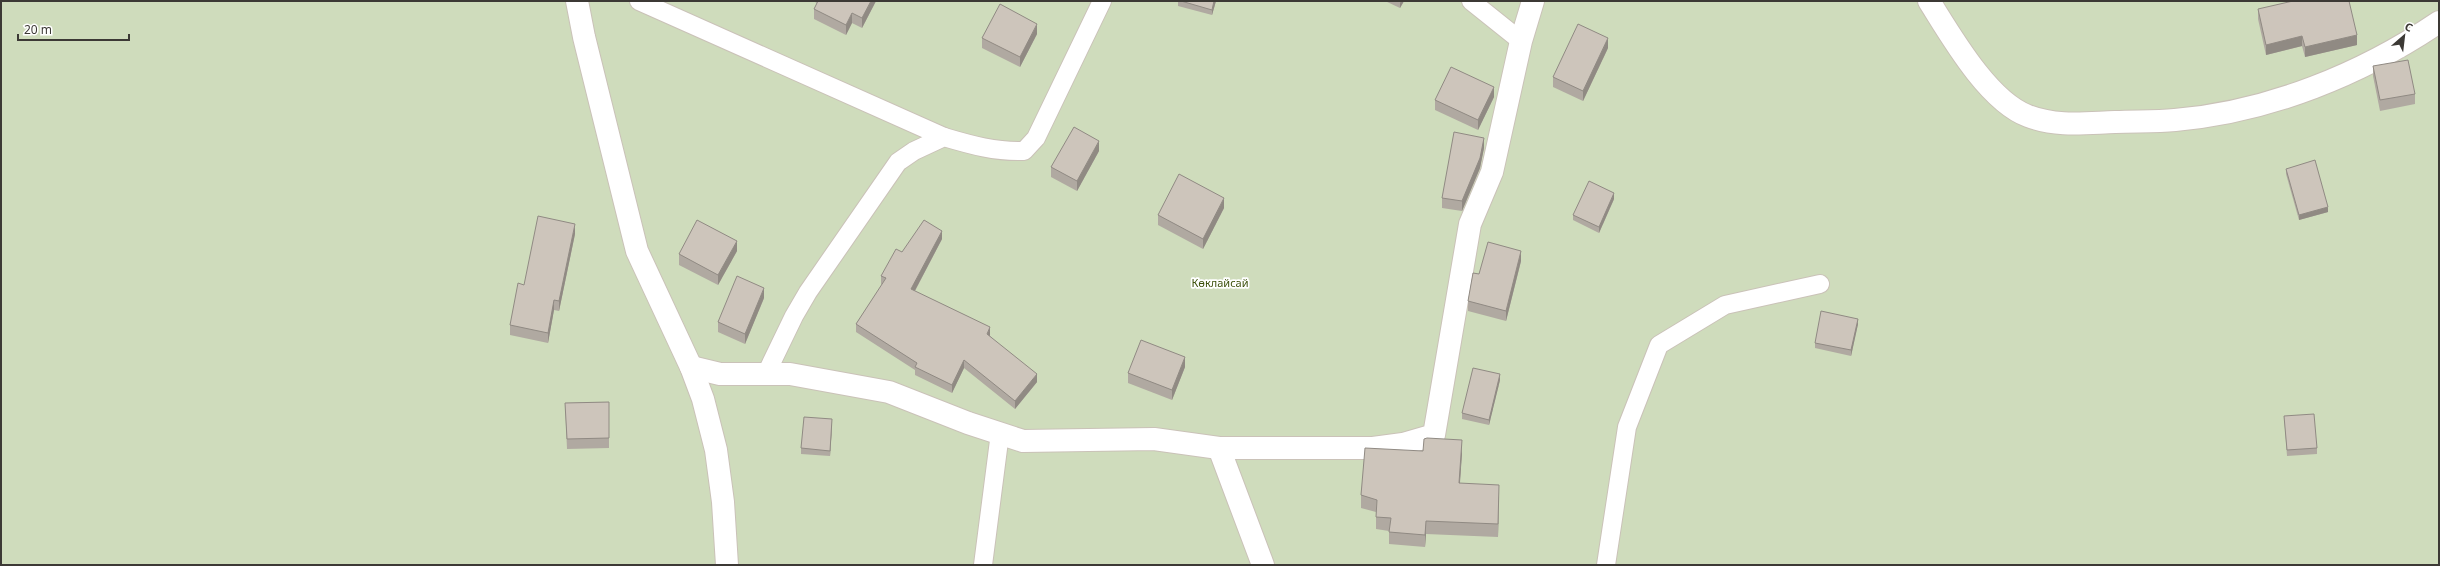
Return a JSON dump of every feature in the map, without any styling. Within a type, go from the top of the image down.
[{"type":"street","points":[[577,1],[584,37],[637,251],[692,367],[703,399],[716,450],[723,502],[727,565]]},
{"type":"street","points":[[692,367],[720,374],[790,374],[889,392],[1023,441],[1154,439],[1219,448],[1373,448],[1403,444],[1434,435],[1470,224],[1492,172],[1521,41],[1533,1]]},
{"type":"street","points":[[1929,1],[1956,44],[1992,92],[2027,116],[2063,124],[2176,120],[2240,109],[2294,95],[2352,71],[2416,38],[2439,22]]},
{"type":"street","points":[[1219,448],[1263,565]]},
{"type":"lane","points":[[639,1],[944,137],[981,148],[1004,152],[1024,152],[1036,138],[1102,1]]},
{"type":"lane","points":[[1472,1],[1521,41]]},
{"type":"lane","points":[[766,374],[794,316],[808,292],[893,168],[914,151],[944,137]]},
{"type":"lane","points":[[1606,565],[1627,427],[1659,345],[1725,305],[1820,284]]},
{"type":"lane","points":[[983,565],[1000,433]]},
{"type":"green space","name":"Көклайсай","points":[[1,1],[2439,1],[2439,565],[1,565]]},
{"type":"building","points":[[818,1],[871,1],[862,18],[852,13],[846,25],[814,9]]},
{"type":"building","points":[[1181,1],[1214,1],[1212,10]]},
{"type":"building","points":[[2293,1],[2349,1],[2357,35],[2305,47],[2302,36],[2266,45],[2258,9]]},
{"type":"building","points":[[1000,4],[1037,24],[1020,57],[982,38]]},
{"type":"building","points":[[1578,24],[1608,38],[1583,91],[1553,77]]},
{"type":"building","points":[[2408,60],[2415,94],[2380,100],[2373,66]]},
{"type":"building","points":[[1451,67],[1494,87],[1478,120],[1435,100]]},
{"type":"building","points":[[1074,127],[1099,141],[1077,181],[1051,167]]},
{"type":"building","points":[[1454,132],[1484,138],[1480,158],[1462,201],[1442,198]]},
{"type":"building","points":[[2315,160],[2328,207],[2299,215],[2286,169]]},
{"type":"building","points":[[1179,174],[1224,198],[1203,239],[1158,215]]},
{"type":"building","points":[[1589,181],[1614,193],[1599,227],[1573,215]]},
{"type":"building","points":[[538,216],[575,224],[559,301],[554,300],[548,333],[510,325],[518,283],[524,285]]},
{"type":"building","points":[[697,220],[737,241],[718,275],[679,254]]},
{"type":"building","points":[[924,220],[942,231],[911,289],[990,327],[987,334],[1037,374],[1015,401],[964,360],[952,385],[915,367],[917,363],[856,324],[886,278],[881,276],[896,249],[902,252]]},
{"type":"building","points":[[1488,242],[1521,251],[1506,311],[1468,301],[1473,273],[1479,274]]},
{"type":"building","points":[[737,276],[764,288],[745,334],[718,322]]},
{"type":"building","points":[[1821,311],[1858,319],[1851,350],[1815,343]]},
{"type":"building","points":[[1141,340],[1185,357],[1172,390],[1128,373]]},
{"type":"building","points":[[1473,368],[1500,374],[1489,420],[1462,413]]},
{"type":"building","points":[[609,402],[609,438],[567,439],[565,403]]},
{"type":"building","points":[[2314,414],[2317,448],[2287,450],[2284,416]]},
{"type":"building","points":[[804,417],[832,419],[830,451],[801,448]]},
{"type":"building","points":[[1424,439],[1462,440],[1459,483],[1499,485],[1498,524],[1426,521],[1425,535],[1389,532],[1391,518],[1376,517],[1377,500],[1361,495],[1365,448],[1423,451]]}]
